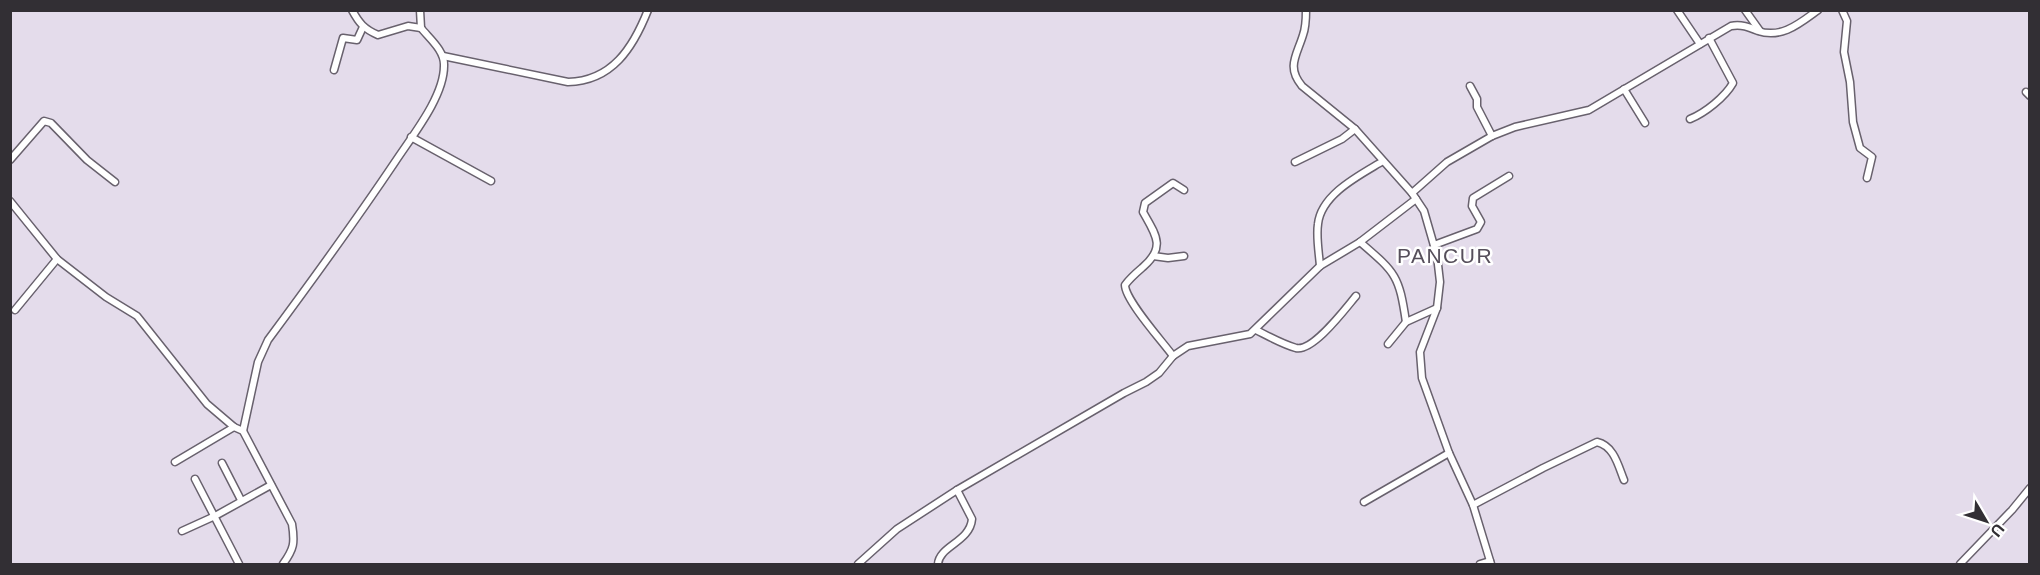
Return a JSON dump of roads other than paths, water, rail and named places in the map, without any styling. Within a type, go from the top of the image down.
[{"type":"street","points":[[352,10],[363,27],[378,35],[408,26],[421,28]]},
{"type":"street","points":[[243,431],[258,362],[268,340],[340,242],[437,96],[442,82],[443,56],[421,28],[420,10]]},
{"type":"street","points":[[443,56],[568,82],[583,81],[606,72],[616,64],[633,40],[648,10]]},
{"type":"street","points":[[1306,10],[1304,33],[1293,64],[1296,78],[1302,86],[1355,129],[1424,211],[1434,245],[1440,282],[1437,308],[1419,359],[1426,392],[1449,453],[1473,506],[1491,563],[1480,564]]},
{"type":"street","points":[[1677,10],[1700,44]]},
{"type":"street","points":[[1745,10],[1760,32]]},
{"type":"street","points":[[1412,194],[1448,162],[1492,136],[1515,127],[1588,110],[1709,38],[1736,25],[1760,32],[1780,33],[1800,24],[1818,10]]},
{"type":"street","points":[[1842,10],[1847,21],[1844,52],[1850,82],[1853,122],[1860,148],[1872,157],[1867,178]]},
{"type":"street","points":[[334,70],[343,38],[357,40],[363,27]]},
{"type":"street","points":[[1690,119],[1705,111],[1733,83],[1709,38]]},
{"type":"street","points":[[1470,86],[1477,99],[1477,107],[1492,136]]},
{"type":"street","points":[[1624,89],[1645,123]]},
{"type":"street","points":[[10,160],[44,121],[47,121],[87,160],[116,182]]},
{"type":"street","points":[[1295,162],[1342,139],[1355,129]]},
{"type":"street","points":[[411,137],[491,181]]},
{"type":"street","points":[[1320,266],[1318,224],[1322,212],[1335,191],[1383,161]]},
{"type":"street","points":[[1434,245],[1477,229],[1481,222],[1473,206],[1473,198],[1509,176]]},
{"type":"street","points":[[1173,356],[1135,308],[1125,289],[1128,280],[1153,256],[1158,246],[1155,233],[1143,212],[1145,202],[1173,183],[1184,190]]},
{"type":"street","points":[[858,564],[897,529],[957,490],[1146,382],[1165,367],[1173,356],[1188,346],[1245,335],[1256,330],[1320,266],[1360,242],[1416,200]]},
{"type":"street","points":[[12,206],[57,259],[106,297],[137,316],[207,404],[234,427],[243,431],[292,524],[295,541],[291,553],[283,564]]},
{"type":"street","points":[[1360,242],[1384,262],[1395,276],[1403,298],[1406,322]]},
{"type":"street","points":[[1153,256],[1168,258],[1184,256]]},
{"type":"street","points":[[15,310],[57,259]]},
{"type":"street","points":[[1256,330],[1297,348],[1305,348],[1314,342],[1356,296]]},
{"type":"street","points":[[1388,344],[1406,322],[1437,308]]},
{"type":"street","points":[[175,462],[234,427]]},
{"type":"street","points":[[1473,506],[1597,442],[1610,449],[1624,480]]},
{"type":"street","points":[[1364,502],[1449,453]]},
{"type":"street","points":[[222,463],[241,500]]},
{"type":"street","points":[[195,479],[239,564]]},
{"type":"street","points":[[182,531],[215,516],[271,485]]},
{"type":"street","points":[[1960,564],[2030,488]]},
{"type":"street","points":[[938,564],[940,555],[963,537],[972,523],[957,490]]},
{"type":"district","name":"PANCUR","points":[[1445,256]]}]
